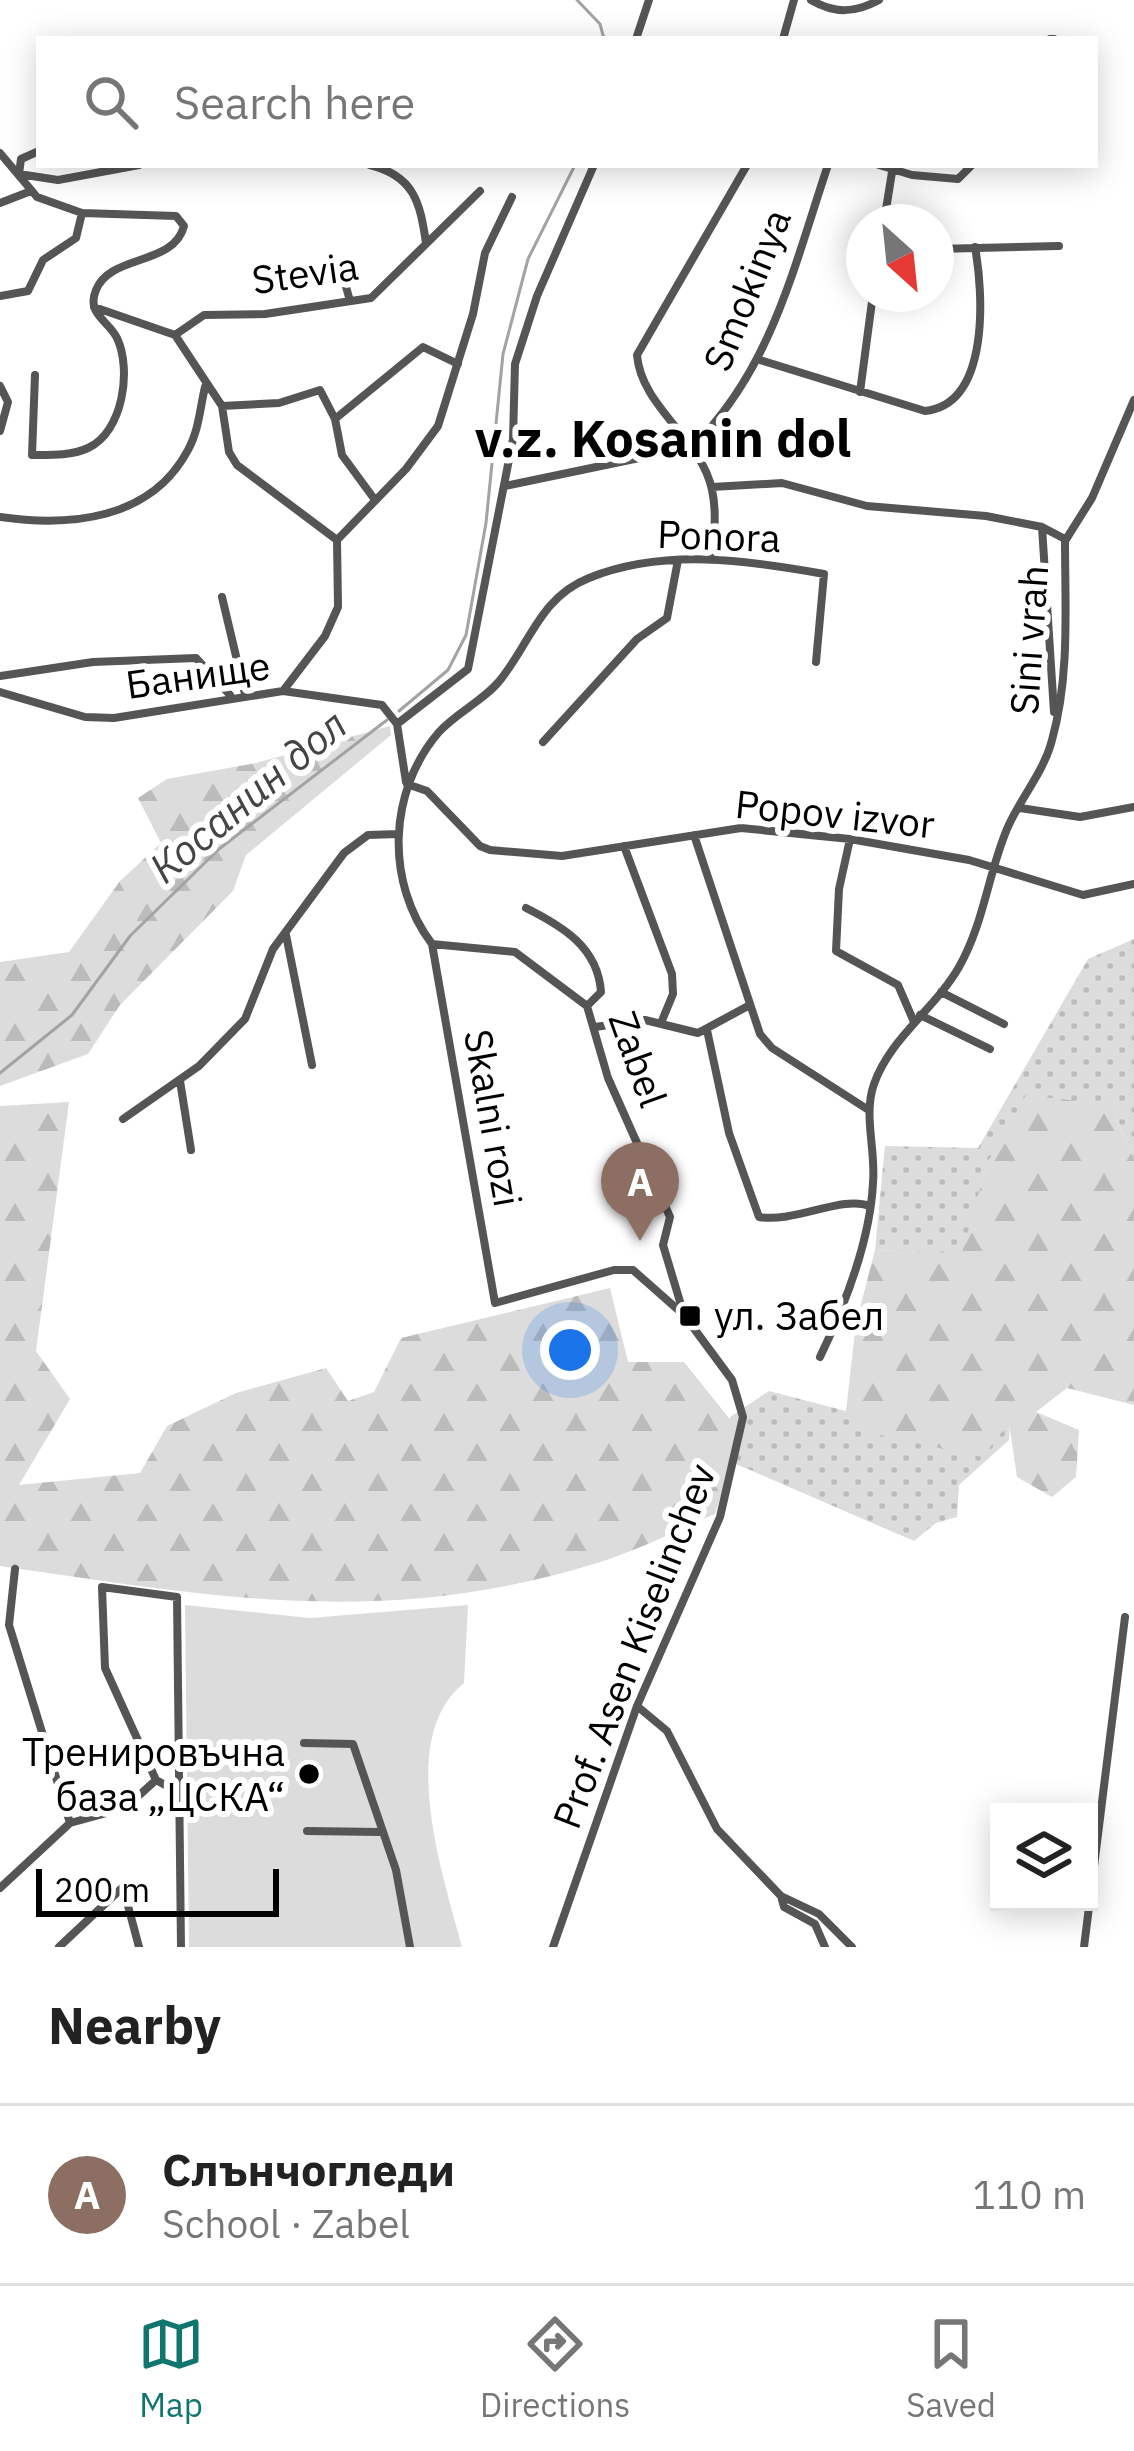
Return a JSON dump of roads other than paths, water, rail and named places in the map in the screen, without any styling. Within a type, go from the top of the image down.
[{"type":"street","points":[[636,36],[649,0]]},
{"type":"street","points":[[784,36],[794,0]]},
{"type":"street","points":[[811,0],[836,10],[860,10],[880,0]]},
{"type":"street","points":[[19,174],[21,159],[36,152]]},
{"type":"street","points":[[0,153],[31,191],[82,213],[176,216],[183,221],[181,237],[108,276],[94,294],[94,307],[119,346],[118,410],[90,448],[32,455],[35,375]]},
{"type":"street","points":[[19,174],[58,180],[123,168]]},
{"type":"street","points":[[383,168],[392,170],[415,192],[426,245]]},
{"type":"street","points":[[432,944],[411,910],[398,834],[398,811],[407,784],[397,724],[443,694],[468,669],[504,486],[518,352],[593,168]]},
{"type":"street","points":[[712,558],[712,487],[692,446],[648,388],[638,355],[745,168]]},
{"type":"street","name":"Smokinya","points":[[692,446],[733,402],[760,360],[827,168]]},
{"type":"street","points":[[885,168],[958,179],[969,168]]},
{"type":"street","points":[[887,204],[892,172]]},
{"type":"street","points":[[0,203],[31,191]]},
{"type":"street","name":"Stevia","points":[[175,335],[203,315],[265,314],[350,301],[386,288],[480,191]]},
{"type":"street","points":[[283,691],[325,636],[338,607],[337,540],[429,442],[458,364],[485,253],[512,197]]},
{"type":"street","points":[[0,296],[28,291],[44,260],[76,238],[82,213]]},
{"type":"street","points":[[954,248],[1059,246]]},
{"type":"street","points":[[760,360],[925,410],[956,396],[982,324],[975,247]]},
{"type":"street","points":[[331,265],[343,276],[350,301]]},
{"type":"street","points":[[94,307],[175,335],[222,406],[229,452],[238,465],[337,540]]},
{"type":"street","points":[[860,392],[871,312]]},
{"type":"street","points":[[335,418],[423,347],[458,364]]},
{"type":"street","points":[[0,517],[71,524],[147,496],[170,478],[189,448],[206,385]]},
{"type":"street","points":[[0,386],[8,402],[0,430]]},
{"type":"street","points":[[222,406],[279,403],[320,390],[335,418],[342,455],[375,500]]},
{"type":"street","points":[[1042,527],[1058,531],[1065,541],[1092,498],[1134,400]]},
{"type":"street","points":[[504,486],[692,446]]},
{"type":"street","name":"Sini vrah","points":[[712,487],[782,483],[867,506],[986,516],[1042,527],[1054,716]]},
{"type":"street","name":"Sini vrah","points":[[868,1110],[884,1059],[941,992],[980,923],[1008,826],[1052,740],[1066,651],[1065,541]]},
{"type":"street","name":"Ponora","points":[[407,784],[439,733],[500,681],[560,590],[631,563],[712,558],[825,575],[816,662]]},
{"type":"street","points":[[543,742],[637,639],[667,618],[678,560]]},
{"type":"street","points":[[222,597],[245,694]]},
{"type":"street","points":[[0,676],[93,662],[196,658],[230,695]]},
{"type":"street","name":"Банище","points":[[0,692],[100,718],[230,695],[283,691],[382,705],[397,724]]},
{"type":"street","name":"Popov izvor","points":[[407,784],[427,790],[480,846],[490,850],[562,856],[741,828],[850,839],[997,866],[1083,896],[1134,884]]},
{"type":"street","points":[[1020,808],[1080,818],[1134,807]]},
{"type":"street","points":[[122,1119],[180,1081],[245,1019],[257,980],[344,853],[368,836],[398,834]]},
{"type":"street","points":[[694,835],[748,1006],[772,1048],[868,1110],[874,1143],[870,1207],[844,1302],[820,1357]]},
{"type":"street","points":[[850,839],[839,889],[836,951],[898,985],[917,1019],[990,1049]]},
{"type":"street","points":[[624,846],[672,974],[673,994],[661,1023]]},
{"type":"street","points":[[526,908],[566,928],[591,958],[601,992],[587,1006]]},
{"type":"street","points":[[285,934],[312,1064]]},
{"type":"street","name":"Zabel","points":[[432,944],[515,952],[587,1006],[608,1078],[670,1217],[664,1254],[684,1315],[732,1380],[740,1397],[741,1433]]},
{"type":"street","name":"Skalni rozi","points":[[432,944],[495,1303],[614,1270],[634,1270],[684,1315]]},
{"type":"street","points":[[941,992],[1004,1024]]},
{"type":"street","points":[[595,1027],[661,1023],[689,1034],[707,1030],[748,1006]]},
{"type":"street","points":[[707,1030],[724,1117],[759,1216],[802,1217],[856,1202],[870,1207]]},
{"type":"street","points":[[180,1081],[191,1150]]},
{"type":"street","name":"Prof. Asen Kiselinchev","points":[[554,1947],[637,1706],[720,1517],[741,1433]]},
{"type":"street","points":[[15,1569],[9,1625],[70,1823]]},
{"type":"street","points":[[178,1792],[156,1780],[105,1668],[102,1587],[177,1598],[181,1947]]},
{"type":"street","points":[[1084,1947],[1125,1617]]},
{"type":"street","points":[[637,1706],[667,1731],[717,1829],[781,1896],[819,1914],[852,1947]]},
{"type":"street","points":[[304,1743],[352,1744],[396,1870],[410,1947]]},
{"type":"street","points":[[0,1888],[70,1823],[124,1808],[156,1780]]},
{"type":"street","points":[[308,1832],[381,1832]]},
{"type":"street","points":[[59,1947],[123,1887],[140,1947]]},
{"type":"street","points":[[781,1896],[784,1907],[814,1924],[825,1947]]},
{"type":"waterway","name":"Косанин дол","points":[[577,0],[600,24],[603,36]]},
{"type":"waterway","name":"Косанин дол","points":[[399,711],[448,670],[466,635],[486,523],[503,354],[528,259],[574,168]]},
{"type":"waterway","name":"Косанин дол","points":[[0,1073],[72,1015],[130,936],[219,849],[387,720]]},
{"type":"place","name":"Слънчогледи","points":[[640,1241]]},
{"type":"place","name":"ул. Забел","points":[[690,1316]]},
{"type":"place","name":"Тренировъчна база „ЦСКА“","points":[[309,1774]]},
{"type":"district","name":"v.z. Kosanin dol","points":[[663,439]]}]
